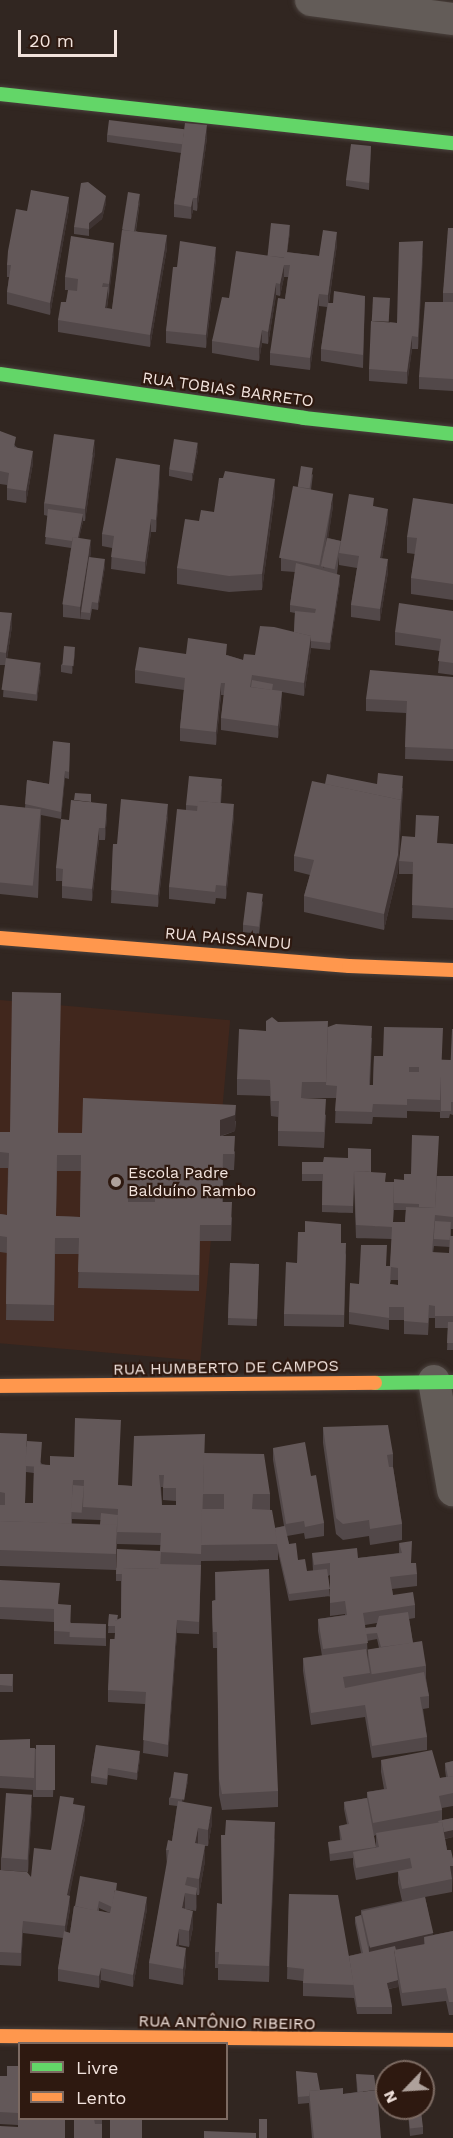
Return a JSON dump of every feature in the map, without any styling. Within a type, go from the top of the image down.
[{"type":"street","points":[[311,0],[453,19]]},
{"type":"street","points":[[0,94],[453,143]]},
{"type":"street","name":"RUA TOBIAS BARRETO","points":[[0,374],[304,418],[453,434]]},
{"type":"street","name":"RUA PAISSANDU","points":[[0,938],[349,966],[453,970]]},
{"type":"street","points":[[443,1381],[453,1490]]},
{"type":"street","name":"RUA HUMBERTO DE CAMPOS","points":[[0,1386],[443,1381]]},
{"type":"street","name":"RUA ANTÔNIO RIBEIRO","points":[[0,2036],[453,2040]]},
{"type":"shaded area","name":"Escola Padre Balduíno Rambo","points":[[0,1000],[230,1020],[200,1361],[0,1343]]},
{"type":"building","points":[[109,120],[184,129],[183,144],[107,135]]},
{"type":"building","points":[[185,123],[207,125],[197,198],[193,198],[191,207],[174,204]]},
{"type":"building","points":[[351,144],[371,146],[369,183],[346,180]]},
{"type":"building","points":[[88,182],[106,196],[102,212],[89,223],[89,229],[74,227],[81,183]]},
{"type":"building","points":[[31,190],[69,197],[50,303],[7,292],[11,265],[7,265],[8,251],[16,209],[27,211]]},
{"type":"building","points":[[128,192],[140,194],[134,231],[122,230]]},
{"type":"building","points":[[271,223],[290,225],[286,258],[268,256]]},
{"type":"building","points":[[448,228],[453,228],[453,293],[443,293]]},
{"type":"building","points":[[122,230],[167,235],[150,335],[58,320],[61,302],[66,302],[68,290],[77,291],[78,279],[65,277],[71,236],[114,243],[109,284],[103,283],[102,287],[108,287],[105,308],[112,309]]},
{"type":"building","points":[[323,230],[337,232],[328,295],[319,294],[310,358],[270,353],[278,298],[285,299],[290,265],[284,265],[280,284],[276,283],[268,332],[262,330],[259,348],[212,341],[222,297],[229,298],[236,251],[284,258],[285,252],[319,256]]},
{"type":"building","points":[[180,241],[216,247],[206,335],[166,331],[173,267],[177,267]]},
{"type":"building","points":[[423,241],[418,337],[412,336],[407,372],[369,369],[371,321],[397,323],[399,242]]},
{"type":"building","points":[[334,291],[365,296],[363,355],[321,349],[328,303],[333,303]]},
{"type":"building","points":[[373,297],[390,298],[389,322],[372,321]]},
{"type":"building","points":[[425,302],[453,302],[453,379],[419,377]]},
{"type":"building","points":[[0,431],[16,437],[14,447],[33,451],[26,491],[7,488],[9,473],[0,471]]},
{"type":"building","points":[[54,434],[95,440],[85,509],[44,503]]},
{"type":"building","points":[[174,439],[198,443],[193,473],[169,470]]},
{"type":"building","points":[[116,458],[160,465],[156,520],[151,519],[145,562],[111,557],[114,536],[102,534]]},
{"type":"building","points":[[301,466],[313,468],[310,489],[298,487]]},
{"type":"building","points":[[225,471],[275,479],[262,574],[229,576],[177,568],[185,519],[199,521],[201,510],[214,512],[219,478],[223,478]]},
{"type":"building","points":[[293,486],[333,494],[319,565],[279,558]]},
{"type":"building","points":[[349,494],[374,498],[373,506],[388,509],[380,558],[388,559],[380,609],[351,605],[359,556],[339,553]]},
{"type":"building","points":[[413,498],[453,504],[453,584],[411,578],[417,538],[407,537]]},
{"type":"building","points":[[48,509],[83,514],[78,538],[73,537],[72,541],[45,537]]},
{"type":"building","points":[[73,537],[91,540],[80,607],[62,604]]},
{"type":"building","points":[[327,538],[341,541],[335,569],[321,566]]},
{"type":"building","points":[[89,557],[105,559],[98,603],[92,602],[90,613],[81,612]]},
{"type":"building","points":[[296,563],[340,575],[330,643],[311,641],[311,636],[294,632],[295,611],[315,613],[316,609],[290,605]]},
{"type":"building","points":[[399,603],[453,611],[453,663],[438,661],[441,639],[395,632]]},
{"type":"building","points":[[0,612],[12,613],[6,653],[0,652]]},
{"type":"building","points":[[260,626],[311,636],[304,683],[252,675],[250,687],[282,691],[278,726],[221,718],[225,683],[221,683],[216,732],[180,728],[185,678],[135,670],[139,647],[186,654],[188,638],[227,644],[226,655],[243,660],[244,654],[255,655]]},
{"type":"building","points":[[64,646],[75,647],[73,666],[62,665]]},
{"type":"building","points":[[6,658],[41,663],[36,695],[2,690]]},
{"type":"building","points":[[370,670],[453,677],[453,749],[405,747],[407,701],[366,699]]},
{"type":"building","points":[[252,680],[273,684],[272,690],[251,687]]},
{"type":"building","points":[[53,741],[70,743],[69,772],[65,771],[61,812],[25,804],[27,780],[49,784]]},
{"type":"building","points":[[378,773],[403,776],[401,804],[401,800],[325,784],[327,774],[377,784]]},
{"type":"building","points":[[189,776],[222,779],[220,803],[198,801],[198,806],[186,805]]},
{"type":"building","points":[[312,781],[401,800],[398,855],[384,914],[304,896],[314,860],[294,856]]},
{"type":"building","points":[[75,793],[91,794],[91,802],[74,800]]},
{"type":"building","points":[[121,799],[168,804],[158,895],[111,890],[113,844],[117,844]]},
{"type":"building","points":[[71,800],[107,804],[105,828],[99,828],[92,889],[62,886],[63,869],[56,868],[61,819],[69,820]]},
{"type":"building","points":[[198,801],[234,804],[226,886],[216,885],[215,892],[169,887],[177,809],[197,811]]},
{"type":"building","points":[[0,805],[41,809],[33,886],[0,882]]},
{"type":"building","points":[[416,815],[439,816],[437,843],[453,844],[453,908],[412,905],[413,862],[399,861],[402,836],[415,837]]},
{"type":"building","points":[[247,892],[263,894],[259,927],[243,925]]},
{"type":"building","points":[[12,992],[61,993],[58,1133],[82,1133],[83,1098],[236,1105],[235,1115],[220,1120],[220,1136],[235,1136],[234,1154],[223,1154],[222,1202],[232,1202],[231,1225],[200,1225],[199,1275],[78,1272],[79,1238],[55,1238],[54,1305],[6,1304],[7,1237],[0,1236],[0,1214],[7,1215],[9,1153],[0,1152],[0,1132],[10,1132]],"holes":[[[57,1155],[81,1155],[80,1217],[56,1216]],[[128,1188],[155,1189],[155,1202],[128,1202]]]},
{"type":"building","points":[[272,1017],[278,1022],[328,1021],[326,1082],[302,1082],[301,1098],[326,1099],[324,1132],[278,1131],[279,1101],[271,1101],[270,1080],[237,1079],[239,1029],[266,1031],[266,1021]]},
{"type":"building","points":[[336,1024],[372,1026],[369,1085],[373,1085],[374,1056],[383,1056],[384,1027],[443,1028],[440,1100],[407,1099],[407,1105],[373,1104],[372,1112],[335,1111],[337,1086],[326,1085],[328,1027]],"holes":[[[409,1067],[419,1067],[419,1072],[409,1072]]]},
{"type":"building","points":[[452,1029],[453,1102],[449,1102]]},
{"type":"building","points":[[441,1060],[451,1060],[451,1111],[441,1111]]},
{"type":"building","points":[[412,1135],[439,1136],[435,1208],[419,1207],[419,1204],[394,1203],[394,1179],[404,1180],[404,1174],[411,1174]]},
{"type":"building","points":[[348,1148],[371,1149],[371,1172],[354,1171],[353,1206],[322,1205],[323,1174],[302,1174],[302,1162],[323,1162],[324,1157],[348,1158]]},
{"type":"building","points":[[354,1171],[386,1173],[385,1182],[394,1182],[393,1222],[405,1222],[406,1207],[435,1208],[437,1176],[453,1176],[453,1217],[435,1215],[432,1252],[449,1253],[450,1236],[453,1236],[453,1316],[435,1316],[435,1306],[429,1305],[428,1323],[404,1321],[404,1307],[389,1307],[389,1318],[349,1312],[350,1283],[359,1284],[361,1245],[387,1245],[386,1266],[390,1266],[392,1227],[356,1225]],"holes":[[[391,1267],[398,1268],[398,1285],[390,1284]]]},
{"type":"building","points":[[305,1221],[341,1224],[341,1243],[346,1243],[344,1315],[284,1314],[286,1262],[297,1263],[298,1232],[305,1232]]},
{"type":"building","points":[[435,1221],[451,1222],[450,1240],[434,1239]]},
{"type":"building","points":[[230,1263],[259,1264],[257,1319],[228,1318]]},
{"type":"building","points":[[448,1322],[453,1322],[453,1343],[447,1343]]},
{"type":"building","points":[[75,1418],[121,1420],[118,1485],[132,1486],[134,1436],[205,1434],[201,1554],[160,1552],[161,1533],[117,1532],[118,1509],[83,1507],[84,1480],[73,1480],[71,1524],[0,1521],[0,1505],[5,1505],[5,1493],[0,1492],[0,1433],[27,1434],[25,1503],[33,1503],[34,1464],[50,1465],[50,1456],[74,1457]],"holes":[[[159,1475],[164,1475],[163,1488],[176,1488],[176,1505],[162,1505]]]},
{"type":"building","points":[[388,1425],[393,1454],[387,1455],[389,1467],[393,1467],[402,1524],[370,1529],[369,1520],[343,1524],[336,1518],[323,1427]]},
{"type":"building","points":[[27,1441],[42,1442],[40,1467],[25,1466]]},
{"type":"building","points":[[305,1442],[311,1476],[316,1475],[324,1523],[305,1527],[304,1521],[286,1524],[273,1448]]},
{"type":"building","points":[[204,1453],[264,1454],[270,1494],[253,1494],[252,1509],[272,1510],[278,1544],[201,1545],[202,1509],[224,1509],[224,1494],[203,1494]]},
{"type":"building","points":[[73,1485],[84,1486],[82,1513],[71,1512]]},
{"type":"building","points":[[101,1513],[118,1515],[117,1535],[117,1526],[100,1525]]},
{"type":"building","points":[[0,1521],[117,1525],[116,1554],[0,1550]]},
{"type":"building","points":[[285,1526],[289,1544],[296,1543],[298,1560],[305,1559],[307,1571],[327,1569],[330,1589],[289,1594],[275,1528]]},
{"type":"building","points":[[412,1541],[411,1563],[416,1563],[417,1574],[390,1577],[393,1595],[413,1592],[415,1605],[363,1613],[368,1643],[323,1649],[318,1619],[347,1615],[345,1601],[330,1603],[330,1563],[314,1565],[312,1553],[357,1548],[358,1558],[402,1553],[399,1543]]},
{"type":"building","points":[[117,1549],[161,1551],[160,1569],[122,1568],[122,1574],[116,1574]]},
{"type":"building","points":[[160,1564],[201,1565],[199,1622],[177,1620],[168,1745],[143,1740],[146,1692],[108,1690],[110,1639],[115,1639],[115,1621],[121,1618],[122,1568],[160,1569]]},
{"type":"building","points":[[269,1569],[278,1791],[222,1794],[219,1779],[217,1632],[213,1632],[212,1601],[216,1600],[215,1572]]},
{"type":"building","points":[[0,1580],[60,1583],[58,1604],[71,1605],[70,1632],[54,1631],[54,1609],[0,1607]]},
{"type":"building","points":[[408,1612],[413,1643],[381,1647],[377,1633],[366,1634],[365,1628],[376,1627],[379,1616]]},
{"type":"building","points":[[109,1614],[118,1615],[115,1626],[108,1626]]},
{"type":"building","points":[[70,1623],[106,1624],[105,1638],[70,1637]]},
{"type":"building","points":[[422,1641],[426,1666],[372,1674],[368,1650]]},
{"type":"building","points":[[366,1649],[370,1673],[343,1677],[345,1688],[424,1672],[429,1696],[420,1697],[427,1737],[372,1746],[365,1705],[311,1713],[303,1658]]},
{"type":"building","points":[[0,1674],[13,1674],[12,1686],[0,1685]]},
{"type":"building","points":[[30,1739],[30,1748],[35,1748],[34,1778],[0,1776],[0,1740]]},
{"type":"building","points":[[36,1745],[55,1745],[55,1790],[36,1790]]},
{"type":"building","points":[[96,1745],[140,1751],[137,1773],[108,1768],[107,1779],[91,1776]]},
{"type":"building","points":[[432,1750],[440,1778],[453,1776],[453,1793],[439,1796],[442,1810],[373,1823],[367,1792],[387,1789],[381,1760]]},
{"type":"building","points":[[453,1761],[453,1776],[448,1777],[445,1763]]},
{"type":"building","points":[[174,1772],[188,1774],[184,1800],[170,1798]]},
{"type":"building","points":[[6,1793],[32,1795],[27,1860],[1,1858]]},
{"type":"building","points":[[60,1796],[74,1798],[73,1804],[85,1806],[67,1895],[70,1896],[65,1926],[23,1921],[21,1953],[0,1952],[0,1870],[27,1872],[31,1877],[34,1848],[51,1850]]},
{"type":"building","points":[[367,1798],[376,1847],[330,1854],[328,1842],[342,1840],[339,1826],[349,1824],[344,1802]]},
{"type":"building","points":[[178,1801],[212,1807],[208,1830],[198,1828],[195,1843],[205,1845],[199,1879],[187,1877],[185,1885],[197,1888],[196,1895],[185,1893],[182,1908],[193,1911],[189,1931],[179,1929],[176,1946],[186,1948],[183,1969],[149,1963],[169,1850],[166,1850],[168,1840],[172,1841]]},
{"type":"building","points":[[453,1818],[453,1830],[444,1832],[442,1822],[438,1821]]},
{"type":"building","points":[[226,1820],[275,1822],[269,1966],[218,1964],[219,1952],[215,1952],[217,1903],[222,1904],[221,1835],[225,1835]]},
{"type":"building","points":[[442,1822],[447,1850],[451,1850],[453,1859],[453,1866],[450,1866],[452,1879],[402,1889],[398,1871],[412,1868],[410,1858],[356,1868],[353,1852],[379,1847],[376,1833]]},
{"type":"building","points":[[80,1876],[117,1883],[112,1907],[99,1901],[97,1911],[75,1906]]},
{"type":"building","points":[[115,1890],[147,1897],[133,1975],[101,1968],[99,1976],[58,1969],[64,1931],[70,1933],[74,1906],[110,1913]]},
{"type":"building","points":[[289,1894],[338,1895],[354,1985],[303,1983],[304,1969],[287,1967]]},
{"type":"building","points":[[425,1897],[433,1933],[370,1948],[362,1912]]},
{"type":"building","points":[[361,1915],[369,1952],[395,1946],[398,1980],[387,1983],[392,2007],[357,2007],[349,1956],[363,1953],[355,1917]]},
{"type":"building","points":[[453,1931],[453,2002],[449,2002],[446,1988],[402,1993],[394,1950],[425,1944],[424,1937]]},
{"type":"building","points":[[7,2066],[18,2066],[18,2076],[7,2076]]},
{"type":"building","points":[[296,2071],[317,2073],[320,2090],[309,2091],[309,2096],[298,2097]]},
{"type":"building","points":[[356,2074],[374,2075],[375,2090],[358,2092]]},
{"type":"building","points":[[0,2076],[18,2076],[18,2113],[0,2112]]},
{"type":"building","points":[[343,2088],[343,2094],[375,2090],[375,2120],[380,2120],[381,2138],[314,2138],[309,2091]]},
{"type":"building","points":[[259,2119],[267,2119],[267,2138],[259,2138]]},
{"type":"building","points":[[18,2120],[65,2120],[65,2138],[0,2138],[0,2126],[18,2127]]},
{"type":"building","points":[[74,2120],[94,2120],[95,2124],[102,2124],[102,2138],[74,2138]]},
{"type":"building","points":[[110,2120],[142,2120],[142,2138],[110,2138]]},
{"type":"building","points":[[409,2120],[422,2120],[423,2127],[410,2128]]},
{"type":"building","points":[[204,2131],[256,2133],[256,2138],[204,2138]]},
{"type":"traffic: fast","points":[[0,94],[453,143]]},
{"type":"traffic: fast","points":[[0,374],[304,418],[453,434]]},
{"type":"traffic: fast","points":[[375,1383],[453,1382]]},
{"type":"traffic: slow","points":[[0,938],[349,966],[453,970]]},
{"type":"traffic: slow","points":[[0,1386],[375,1383]]},
{"type":"traffic: slow","points":[[0,2036],[453,2040]]},
{"type":"place","name":"Escola Padre Balduíno Rambo","points":[[116,1182]]}]
